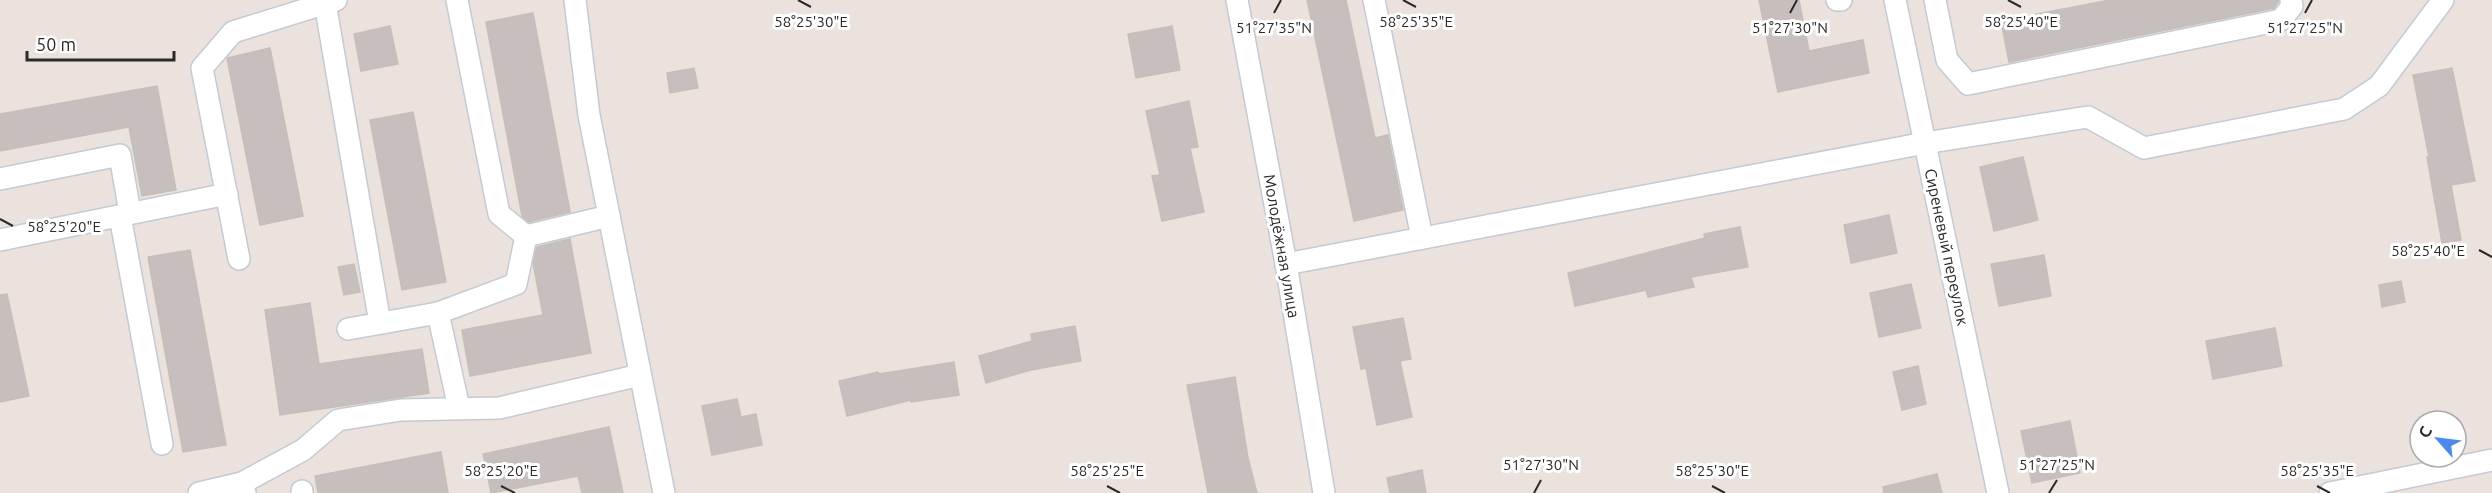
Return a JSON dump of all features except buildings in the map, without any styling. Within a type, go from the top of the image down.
[{"type":"street","points":[[457,0],[500,214],[526,236]]},
{"type":"street","points":[[575,0],[589,115],[664,493]]},
{"type":"street","name":"Молодёжная улица","points":[[1237,0],[1286,264],[1324,493]]},
{"type":"street","points":[[1374,0],[1422,238]]},
{"type":"street","name":"Сиреневый переулок","points":[[1895,0],[1998,493]]},
{"type":"street","points":[[1935,0],[1947,60],[1968,84],[2281,20],[2292,6],[2291,0]]},
{"type":"street","points":[[1286,264],[1925,144],[2088,117],[2144,148],[2344,109],[2379,86],[2443,0]]},
{"type":"street","points":[[239,260],[202,68],[233,32],[330,2],[380,323]]},
{"type":"street","points":[[0,179],[120,155],[125,215],[162,444]]},
{"type":"street","points":[[0,240],[227,194]]},
{"type":"street","points":[[526,236],[609,216]]},
{"type":"street","points":[[348,328],[438,313],[516,284],[526,236]]},
{"type":"street","points":[[438,313],[459,408]]},
{"type":"street","points":[[199,493],[243,488],[303,450],[338,420],[401,410],[499,408],[640,375]]},
{"type":"street","points":[[2330,493],[2492,460]]}]
